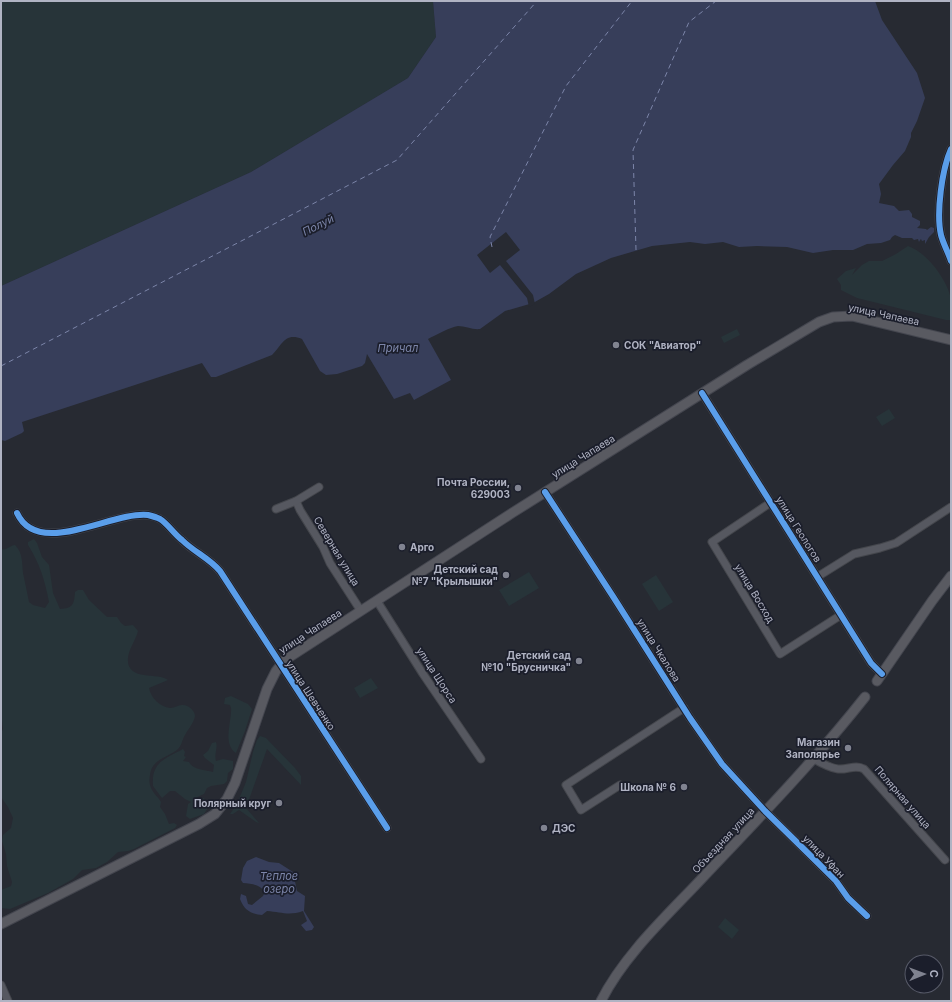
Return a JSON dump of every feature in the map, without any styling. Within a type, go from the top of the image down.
[{"type":"main road","name":"улица Чапаева","points":[[1,924],[199,824],[215,814],[224,803],[235,783],[262,700],[280,665],[292,655],[362,612],[545,492],[702,393],[811,326],[833,317],[858,317],[951,340]]},
{"type":"main road","points":[[879,678],[951,576]]},
{"type":"main road","name":"Объездная улица","points":[[601,1001],[623,966],[655,928],[814,759],[865,697]]},
{"type":"street","points":[[951,149],[945,166],[939,217],[941,235],[951,261]]},
{"type":"street","name":"улица Геологов","points":[[702,393],[879,678]]},
{"type":"street","points":[[276,509],[296,501],[320,487]]},
{"type":"street","name":"улица Чкалова","points":[[545,492],[684,708],[722,764],[765,811]]},
{"type":"street","name":"Северная улица","points":[[296,501],[323,547],[332,567],[362,612]]},
{"type":"street","name":"улица Восход","points":[[770,503],[712,542],[780,654],[841,615]]},
{"type":"street","points":[[817,577],[854,554],[883,548],[896,543],[951,507]]},
{"type":"street","name":"улица Шевченко","points":[[17,513],[20,520],[32,529],[38,532],[54,533],[123,517],[140,515],[154,516],[164,522],[190,547],[210,561],[220,572],[387,828]]},
{"type":"street","name":"улица Щорса","points":[[377,601],[423,674],[481,759]]},
{"type":"street","points":[[620,785],[581,810],[566,785],[684,708]]},
{"type":"street","name":"Полярная улица","points":[[814,759],[839,769],[856,766],[864,769],[945,860]]},
{"type":"street","name":"улица Уфан","points":[[765,811],[836,881],[848,898],[867,916]]},
{"type":"street","points":[[1,985],[8,1001]]},
{"type":"shaded area","points":[[1,1],[433,1],[436,37],[408,78],[251,172],[1,286]]},
{"type":"shaded area","points":[[908,246],[915,249],[928,259],[944,281],[951,298],[951,320],[857,298],[841,290],[841,285],[837,279],[846,271],[856,268],[852,275],[862,265],[869,261],[882,261]]},
{"type":"shaded area","points":[[737,329],[740,335],[724,343],[721,337]]},
{"type":"shaded area","points":[[889,409],[895,418],[882,426],[876,417]]},
{"type":"shaded area","points":[[34,539],[42,557],[49,565],[53,593],[60,609],[70,607],[74,600],[75,592],[78,590],[83,590],[89,600],[107,617],[117,617],[125,626],[133,625],[138,631],[128,658],[129,666],[137,673],[168,680],[149,688],[154,698],[159,704],[170,708],[186,705],[192,710],[195,716],[178,749],[154,765],[151,769],[149,780],[150,786],[161,802],[160,807],[169,824],[174,823],[177,825],[175,828],[134,849],[118,852],[107,862],[96,868],[82,870],[73,879],[48,893],[10,909],[1,908],[1,890],[11,886],[12,882],[2,841],[3,835],[11,828],[13,818],[1,797],[1,733],[3,729],[1,713],[1,549],[15,545],[18,548],[22,558],[23,573],[29,602],[33,605],[45,608],[49,602],[46,587],[39,566],[28,545],[28,542]]},
{"type":"shaded area","points":[[529,572],[539,588],[509,606],[499,590]]},
{"type":"shaded area","points":[[656,575],[673,602],[659,611],[642,584]]},
{"type":"shaded area","points":[[371,678],[378,688],[360,698],[354,688]]},
{"type":"shaded area","points":[[231,696],[248,704],[252,709],[236,753],[229,744],[231,708],[230,705],[224,704],[225,698]]},
{"type":"shaded area","points":[[260,736],[266,738],[295,768],[301,776],[301,785],[267,749],[246,808],[259,823],[239,810],[233,814],[230,814],[237,804],[246,782],[253,752]]},
{"type":"shaded area","points":[[216,742],[216,761],[223,759],[233,761],[233,769],[228,773],[227,781],[224,784],[211,786],[207,788],[204,794],[195,798],[193,802],[204,798],[209,806],[204,814],[190,819],[186,816],[188,804],[191,802],[175,791],[170,791],[162,798],[153,786],[154,772],[160,762],[183,749],[185,752],[184,756],[186,757],[183,761],[189,762],[193,767],[213,772],[214,765],[203,755],[208,751],[212,743]]},
{"type":"shaded area","points":[[725,918],[739,930],[732,939],[718,927]]},
{"type":"water","points":[[433,1],[875,1],[882,20],[917,73],[925,98],[905,151],[879,184],[881,194],[879,203],[894,206],[899,211],[909,210],[912,217],[920,221],[920,225],[917,228],[927,230],[931,227],[934,228],[934,232],[925,244],[925,240],[922,241],[921,239],[919,242],[918,239],[914,240],[912,238],[902,238],[895,235],[890,240],[881,243],[867,244],[853,250],[833,250],[813,253],[787,247],[739,247],[723,242],[705,244],[690,242],[652,246],[611,258],[576,274],[549,294],[533,303],[505,311],[480,329],[458,326],[447,329],[428,339],[451,380],[414,400],[410,393],[394,399],[367,354],[365,363],[362,366],[337,374],[326,375],[320,371],[302,339],[291,337],[284,341],[272,355],[216,377],[211,377],[202,363],[22,422],[24,431],[22,433],[5,441],[1,440],[1,286],[251,172],[408,78],[436,37]]},
{"type":"water","name":"Теплое озеро","points":[[256,857],[269,862],[279,863],[293,872],[297,891],[305,896],[304,911],[314,927],[312,930],[306,931],[301,925],[307,921],[303,911],[289,913],[267,911],[262,915],[254,914],[246,909],[240,899],[241,894],[246,896],[248,904],[252,905],[263,896],[265,892],[258,886],[243,883],[241,880],[243,868],[247,861]]},
{"type":"pier","points":[[506,232],[520,250],[506,261],[533,295],[535,304],[529,307],[527,298],[500,265],[490,273],[477,255]]},
{"type":"ferry route","points":[[1,366],[397,160],[537,1]]},
{"type":"ferry route","points":[[492,247],[490,237],[566,86],[632,1]]},
{"type":"ferry route","points":[[636,250],[633,150],[689,22],[716,1]]},
{"type":"cycle path","points":[[951,149],[945,168],[939,215],[941,235],[951,261]]},
{"type":"cycle path","points":[[702,393],[871,663],[882,674]]},
{"type":"cycle path","points":[[545,492],[690,718],[722,764],[765,811],[836,881],[848,898],[867,916]]},
{"type":"cycle path","points":[[17,513],[27,526],[41,532],[58,533],[77,530],[115,519],[133,516],[148,515],[163,521],[176,535],[211,562],[220,571],[387,828]]},
{"type":"place","name":"СОК \"Авиатор\"","points":[[616,345]]},
{"type":"place","name":"Почта России, 629003","points":[[518,488]]},
{"type":"place","name":"Арго","points":[[402,547]]},
{"type":"place","name":"Детский сад №7 \"Крылышки\"","points":[[506,575]]},
{"type":"place","name":"Детский сад №10 \"Брусничка\"","points":[[579,661]]},
{"type":"place","name":"Магазин Заполярье","points":[[848,748]]},
{"type":"place","name":"Школа № 6","points":[[684,787]]},
{"type":"place","name":"Полярный круг","points":[[279,803]]},
{"type":"place","name":"ДЭС","points":[[544,828]]},
{"type":"water label","name":"Полуй","points":[[318,225]]},
{"type":"water label","name":"Причал","points":[[398,348]]}]
